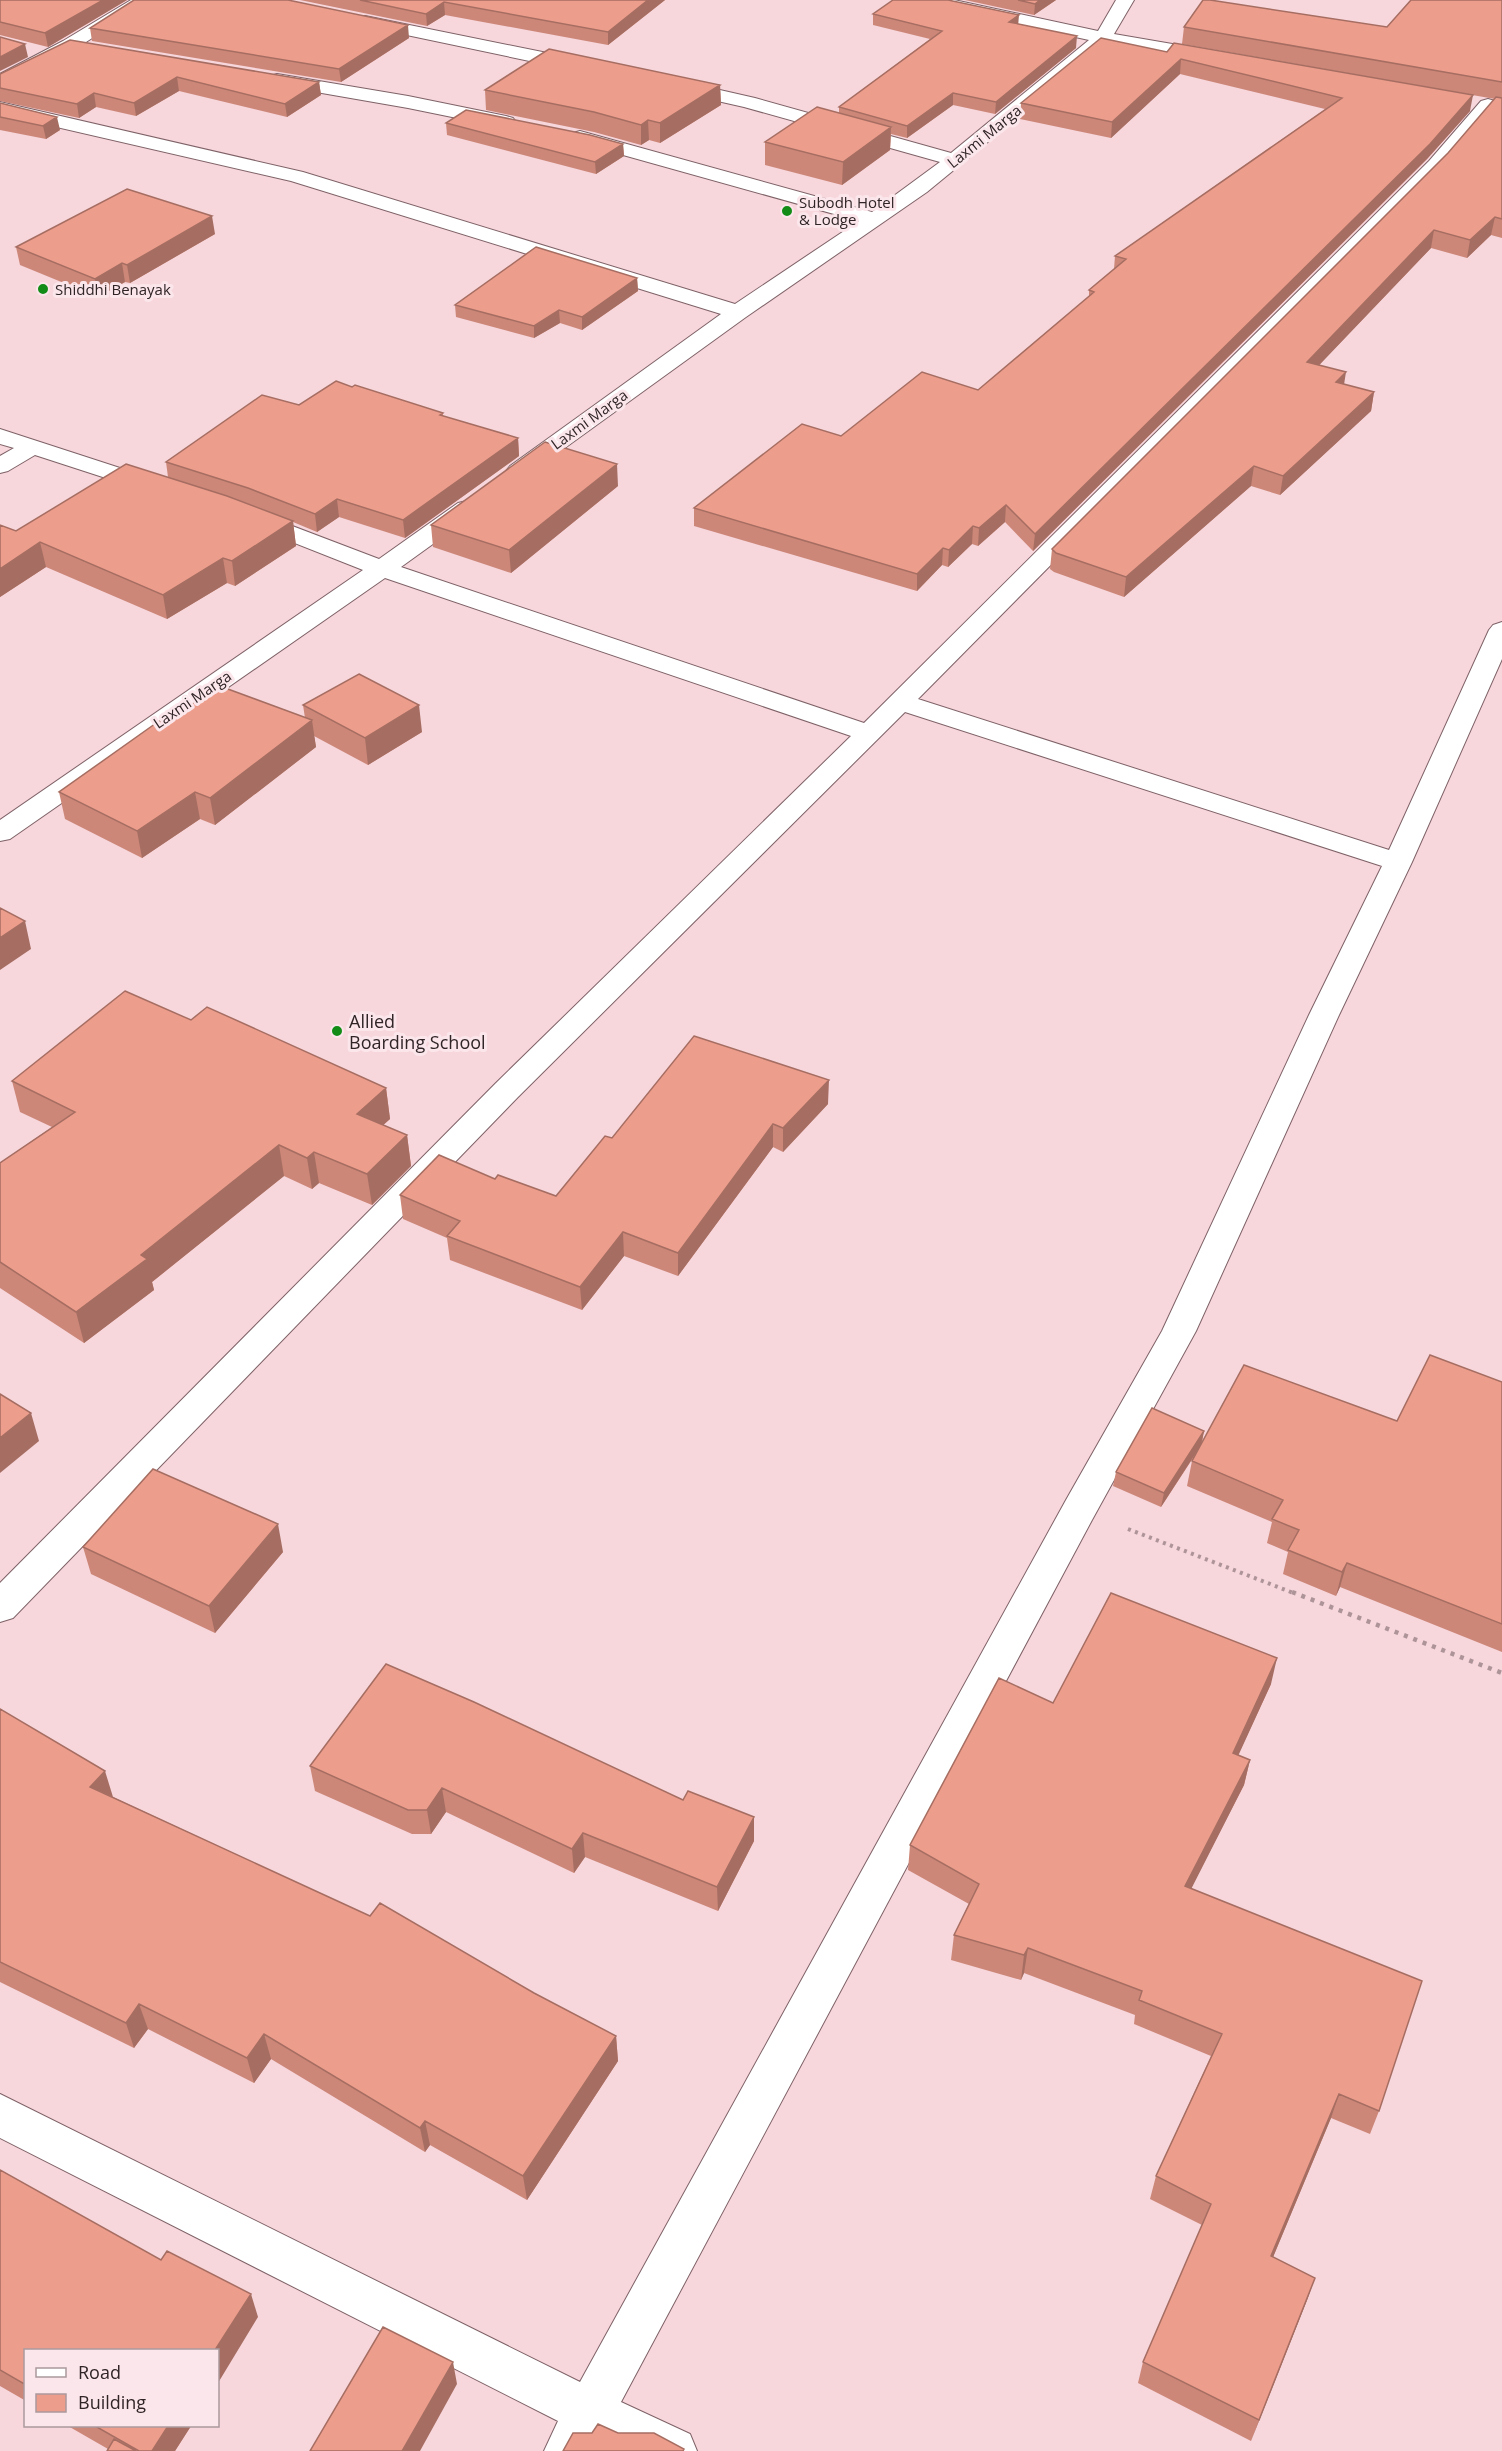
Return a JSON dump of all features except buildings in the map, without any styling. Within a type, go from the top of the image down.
[{"type":"street","points":[[0,81],[69,45],[143,0]]},
{"type":"street","points":[[930,0],[1103,38],[1231,60]]},
{"type":"street","name":"Laxmi Marga","points":[[0,833],[134,738],[383,568],[738,312],[876,219],[956,160],[1103,38],[1125,0]]},
{"type":"street","points":[[346,17],[602,70]]},
{"type":"street","points":[[69,45],[92,49]]},
{"type":"street","points":[[20,47],[51,55]]},
{"type":"street","points":[[256,76],[408,102],[524,126]]},
{"type":"street","points":[[658,82],[748,102],[956,160]]},
{"type":"street","points":[[0,1607],[507,1090],[869,733],[1427,174],[1485,105]]},
{"type":"street","points":[[0,108],[296,176],[738,312]]},
{"type":"street","points":[[559,133],[594,140],[876,219]]},
{"type":"street","points":[[0,436],[31,448],[175,493]]},
{"type":"street","points":[[0,466],[31,448]]},
{"type":"street","points":[[230,510],[383,568],[869,733]]},
{"type":"street","points":[[579,2432],[1078,1510],[1179,1331],[1323,1015],[1398,862],[1502,630]]},
{"type":"street","points":[[899,702],[1398,862]]},
{"type":"street","points":[[0,2115],[579,2432],[673,2451]]},
{"type":"path","points":[[1078,1510],[1502,1673]]},
{"type":"place","name":"Subodh Hotel & Lodge","points":[[787,211]]},
{"type":"place","name":"Shiddhi Benayak","points":[[43,289]]},
{"type":"place","name":"Allied Boarding School","points":[[337,1031]]}]
